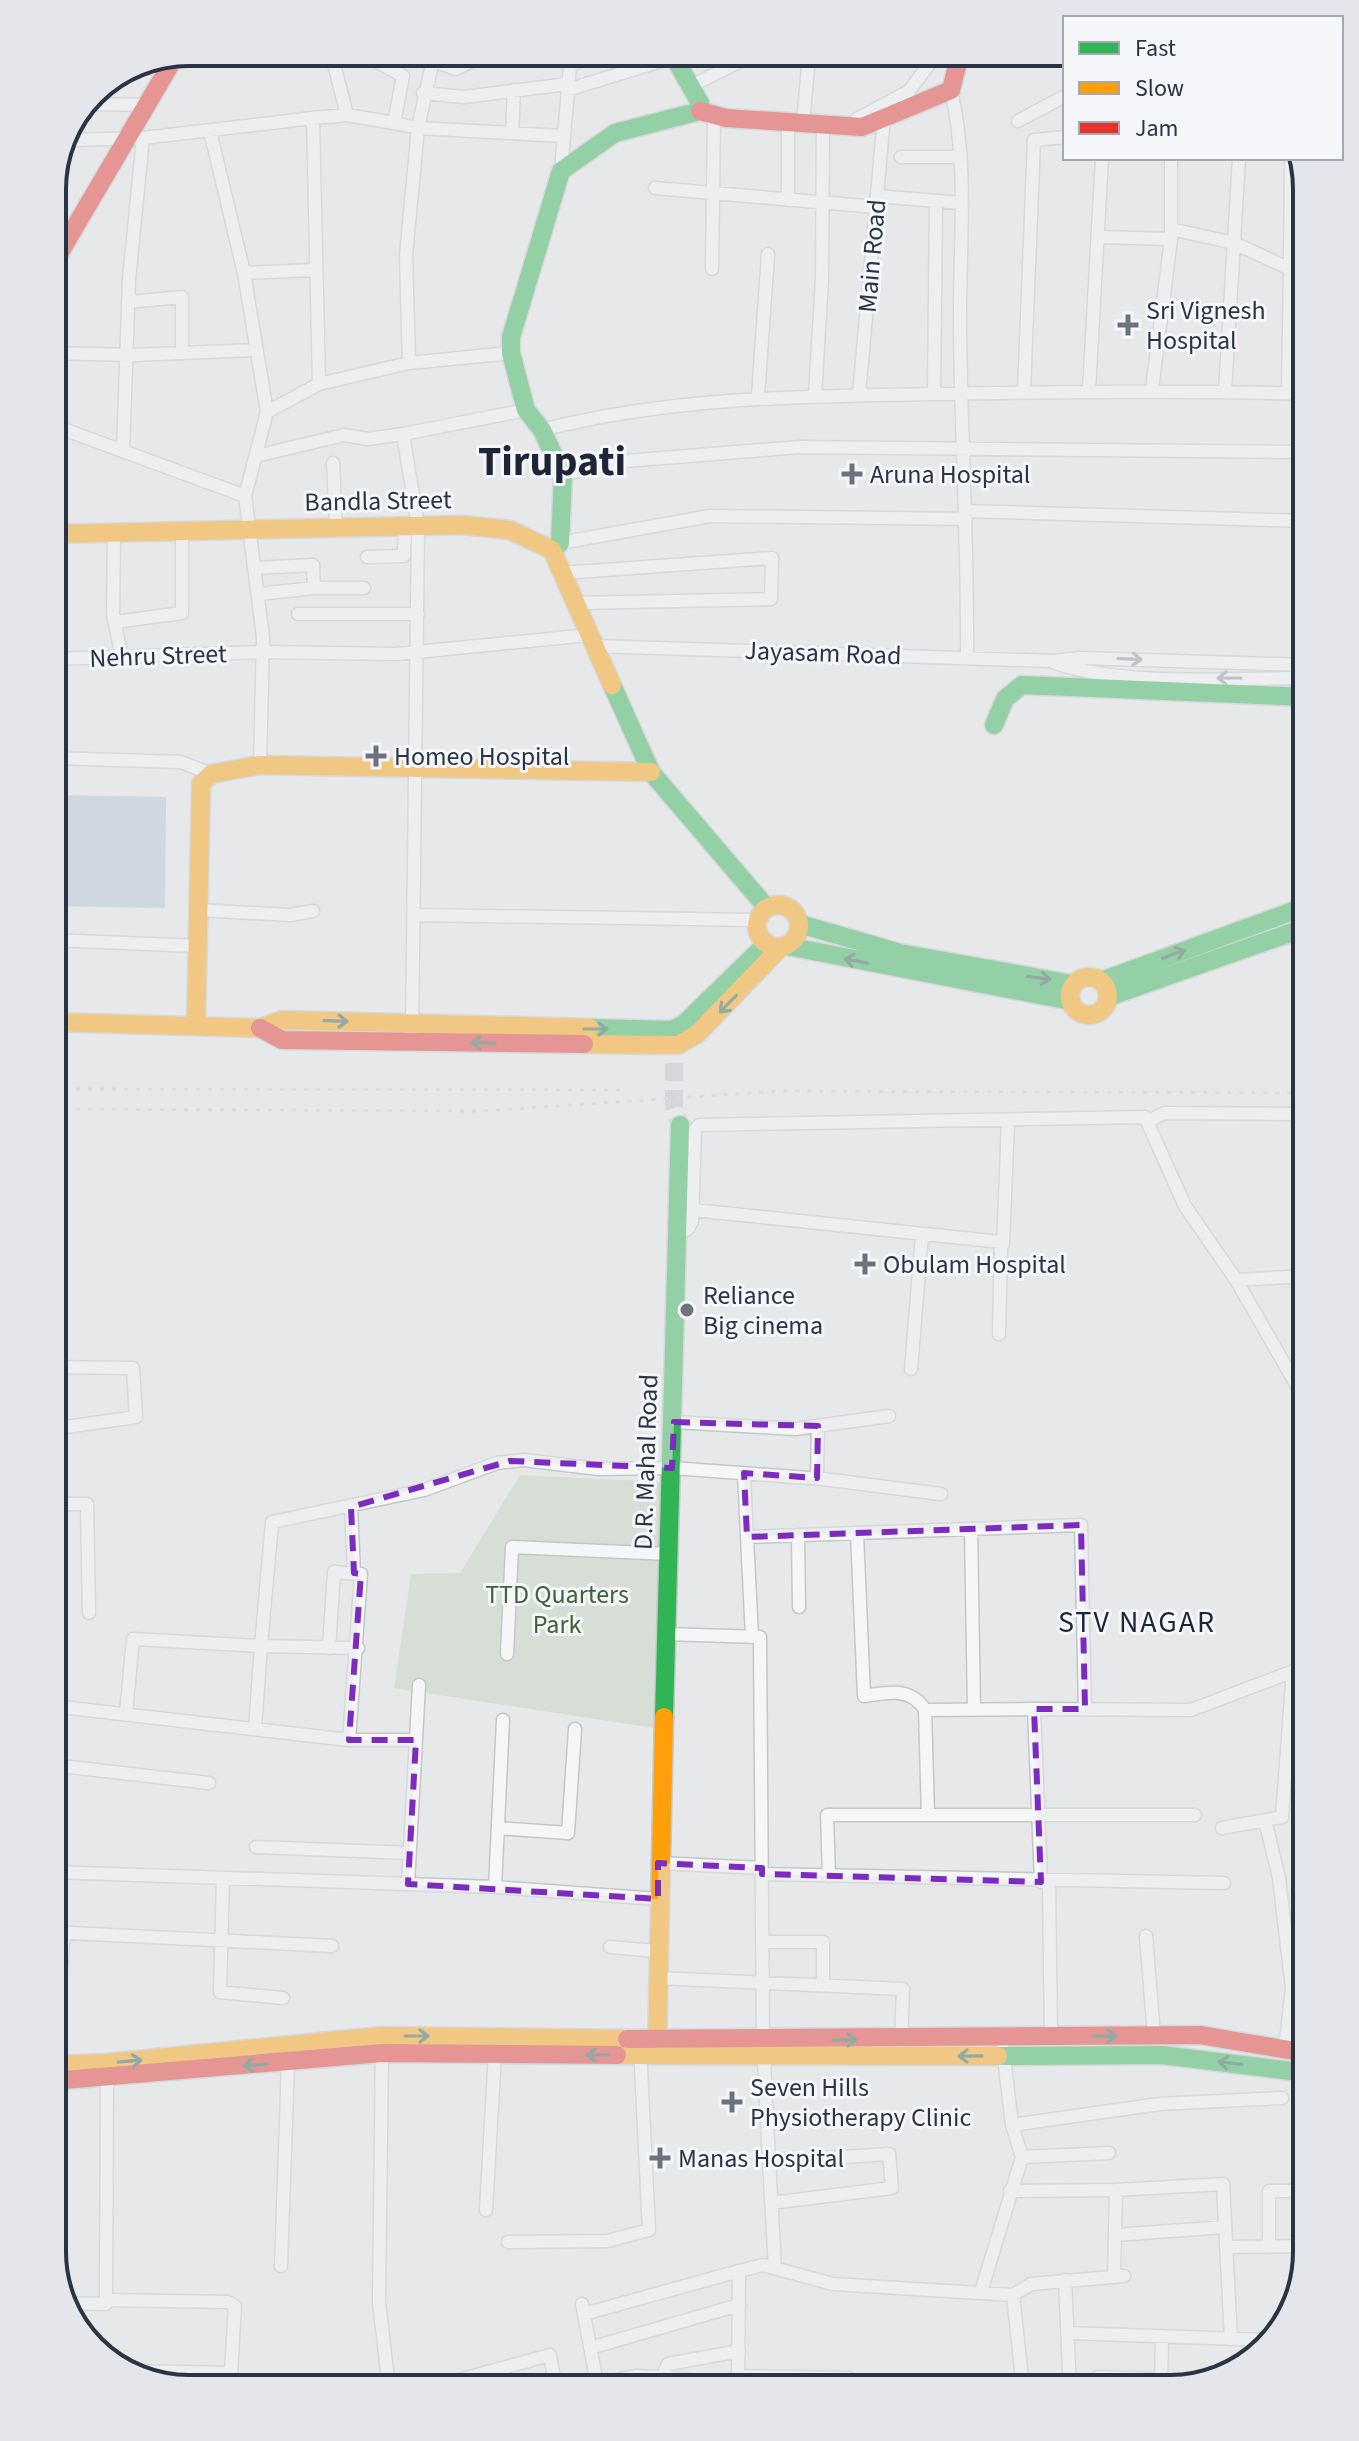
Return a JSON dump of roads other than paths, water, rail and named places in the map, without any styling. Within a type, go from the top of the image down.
[{"type":"street","points":[[335,66],[347,115]]},
{"type":"street","points":[[385,66],[403,76],[394,123]]},
{"type":"street","points":[[409,363],[406,255],[418,128],[430,66]]},
{"type":"street","points":[[570,66],[561,171],[511,337],[511,353],[526,410],[542,430],[563,475],[556,546],[562,573],[591,640],[651,772],[762,914]]},
{"type":"street","points":[[423,93],[464,97],[567,87],[647,66]]},
{"type":"street","points":[[682,66],[707,113],[713,193],[712,269]]},
{"type":"street","points":[[691,86],[731,66]]},
{"type":"street","points":[[788,200],[796,121],[807,66]]},
{"type":"street","points":[[857,119],[909,91],[928,66]]},
{"type":"street","points":[[957,66],[951,90],[958,123],[960,157],[967,657]]},
{"type":"street","points":[[66,243],[128,139],[142,105],[162,70]]},
{"type":"street","points":[[512,133],[514,90]]},
{"type":"street","points":[[561,171],[615,133],[707,113],[862,127],[951,90]]},
{"type":"street","points":[[1018,121],[1063,97]]},
{"type":"street","points":[[100,104],[142,105]]},
{"type":"street","points":[[77,140],[128,139],[347,115],[418,128],[563,136]]},
{"type":"street","name":"Main Road","points":[[859,394],[884,117]]},
{"type":"street","points":[[313,118],[319,384]]},
{"type":"street","points":[[815,395],[823,123]]},
{"type":"street","points":[[210,131],[244,273],[267,412],[245,496],[252,528],[264,652],[260,765]]},
{"type":"street","points":[[1024,392],[1034,140],[1063,137]]},
{"type":"street","points":[[66,231],[128,139]]},
{"type":"street","points":[[123,451],[128,302],[128,139]]},
{"type":"street","points":[[901,157],[960,157]]},
{"type":"street","points":[[1089,390],[1102,160]]},
{"type":"street","points":[[1152,389],[1171,234],[1171,160]]},
{"type":"street","points":[[1225,391],[1239,160]]},
{"type":"street","points":[[1288,393],[1291,165]]},
{"type":"street","points":[[655,188],[822,203],[961,203]]},
{"type":"street","points":[[934,394],[936,202]]},
{"type":"street","points":[[1098,237],[1171,234],[1234,243],[1290,269]]},
{"type":"street","points":[[758,396],[768,254]]},
{"type":"street","points":[[244,273],[315,270]]},
{"type":"street","points":[[128,302],[182,297],[182,352]]},
{"type":"street","points":[[66,353],[126,355],[257,350]]},
{"type":"street","points":[[267,412],[319,384],[409,363],[511,353]]},
{"type":"street","points":[[542,430],[604,414],[758,396],[1152,389],[1293,393]]},
{"type":"street","points":[[256,456],[344,435],[368,439],[526,410]]},
{"type":"street","points":[[66,430],[245,496]]},
{"type":"street","points":[[403,434],[418,614],[412,1033]]},
{"type":"street","points":[[563,475],[613,462],[800,447],[1293,452]]},
{"type":"street","points":[[333,463],[336,528]]},
{"type":"street","points":[[556,546],[710,516],[966,515],[1293,521]]},
{"type":"street","points":[[367,557],[404,556],[412,526]]},
{"type":"street","name":"Bandla Street","points":[[66,534],[252,528],[501,527],[556,546]]},
{"type":"street","points":[[115,622],[182,613],[182,531]]},
{"type":"street","points":[[114,533],[115,622],[122,657]]},
{"type":"street","points":[[562,573],[772,558],[771,599],[575,603]]},
{"type":"street","points":[[256,568],[313,565],[314,588]]},
{"type":"street","points":[[259,594],[314,588],[364,588]]},
{"type":"street","points":[[298,614],[418,614]]},
{"type":"street","name":"Jayasam Road","points":[[417,652],[591,640],[1052,661],[1080,658],[1293,665]]},
{"type":"street","name":"Nehru Street","points":[[66,659],[264,652],[417,652]]},
{"type":"street","name":"Jayasam Road","points":[[1052,661],[1080,671],[1175,678],[1293,678]]},
{"type":"street","points":[[994,725],[1005,699],[1022,685],[1293,696]]},
{"type":"street","points":[[66,758],[181,762],[211,774],[260,765],[651,772]]},
{"type":"street","points":[[196,1026],[201,784],[211,774]]},
{"type":"street","points":[[415,915],[762,914],[788,907],[800,924],[853,944],[1072,992]]},
{"type":"street","points":[[198,910],[290,915],[313,911]]},
{"type":"street","points":[[1104,989],[1293,912]]},
{"type":"street","points":[[762,914],[757,931],[778,946],[1072,992]]},
{"type":"street","points":[[66,1022],[260,1028],[282,1040],[412,1033],[676,1029],[778,946],[798,935],[800,924]]},
{"type":"street","points":[[1104,989],[1293,931]]},
{"type":"street","points":[[66,941],[197,946]]},
{"type":"street","points":[[412,1033],[678,1054],[724,1009],[778,946]]},
{"type":"street","points":[[1072,992],[1086,977],[1104,989]]},
{"type":"street","points":[[1072,992],[1079,1012],[1093,1014],[1105,1006],[1104,989]]},
{"type":"street","points":[[1149,1121],[1164,1113],[1293,1114]]},
{"type":"street","points":[[680,1232],[688,1229],[694,1210],[695,1130],[699,1125],[1008,1122],[1140,1116],[1149,1121],[1185,1206],[1236,1280],[1293,1379]]},
{"type":"street","points":[[999,1334],[1008,1122]]},
{"type":"street","name":"D.R. Mahal Road","points":[[648,2048],[657,1951],[680,1232],[680,1125]]},
{"type":"street","points":[[694,1210],[998,1241],[1003,1244]]},
{"type":"street","points":[[911,1369],[922,1235]]},
{"type":"street","points":[[1236,1280],[1293,1277]]},
{"type":"street","points":[[66,1367],[133,1368],[136,1417],[66,1427]]},
{"type":"street","points":[[674,1422],[795,1429],[889,1416]]},
{"type":"street","points":[[817,1478],[818,1426]]},
{"type":"street","points":[[255,1729],[272,1522],[424,1490],[510,1461],[611,1470],[672,1468],[817,1478],[941,1494]]},
{"type":"street","points":[[744,1473],[752,1637]]},
{"type":"street","points":[[66,1504],[87,1504],[89,1613]]},
{"type":"street","points":[[351,1507],[354,1573]]},
{"type":"street","points":[[747,1537],[1081,1525],[1085,1709]]},
{"type":"street","points":[[971,1529],[974,1710]]},
{"type":"street","points":[[857,1533],[864,1696],[906,1693],[917,1697],[925,1710],[928,1815]]},
{"type":"street","points":[[798,1535],[799,1607]]},
{"type":"street","points":[[507,1654],[512,1547],[669,1554]]},
{"type":"street","points":[[329,1648],[334,1572],[361,1574],[349,1740]]},
{"type":"street","points":[[665,1634],[760,1637],[763,2047],[775,2268]]},
{"type":"street","points":[[126,1713],[133,1639],[358,1648]]},
{"type":"street","points":[[925,1710],[1191,1710],[1293,1671],[1282,1817],[1222,1828]]},
{"type":"street","points":[[408,1884],[419,1685]]},
{"type":"street","points":[[66,1707],[349,1740],[416,1740]]},
{"type":"street","points":[[1034,1709],[1037,1815],[1045,1882],[1051,2037]]},
{"type":"street","points":[[495,1887],[503,1720]]},
{"type":"street","points":[[498,1828],[568,1833],[575,1729]]},
{"type":"street","points":[[66,1767],[209,1783]]},
{"type":"street","points":[[829,1876],[827,1815],[1195,1815]]},
{"type":"street","points":[[1265,1820],[1279,1878],[1292,1988],[1285,2049]]},
{"type":"street","points":[[256,1847],[410,1853]]},
{"type":"street","points":[[658,1863],[829,1876],[1224,1883]]},
{"type":"street","points":[[66,1872],[495,1887],[658,1899]]},
{"type":"street","points":[[223,1878],[220,1992],[283,1998]]},
{"type":"street","points":[[66,1932],[332,1946]]},
{"type":"street","points":[[1146,1936],[1154,2035]]},
{"type":"street","points":[[762,1942],[823,1942],[823,1984]]},
{"type":"street","points":[[610,1947],[657,1951]]},
{"type":"street","points":[[656,1978],[903,1989],[901,2039]]},
{"type":"street","points":[[66,2072],[496,2035],[648,2048]]},
{"type":"street","points":[[66,2074],[107,2079],[288,2062],[382,2044],[495,2054],[648,2048],[1002,2047],[1051,2037],[1200,2035],[1293,2050]]},
{"type":"street","points":[[763,2047],[901,2039],[1162,2055],[1293,2071]]},
{"type":"street","points":[[382,2044],[379,2302],[387,2375]]},
{"type":"street","points":[[981,2292],[1022,2157],[1012,2125],[1002,2047]]},
{"type":"street","points":[[508,2242],[607,2241],[649,2230],[648,2048]]},
{"type":"street","points":[[486,2210],[495,2054]]},
{"type":"street","points":[[281,2266],[288,2062]]},
{"type":"street","points":[[75,2298],[106,2304],[107,2079]]},
{"type":"street","points":[[1012,2125],[1160,2104],[1282,2098]]},
{"type":"street","points":[[1022,2157],[1109,2153]]},
{"type":"street","points":[[769,2162],[889,2154],[892,2188],[771,2203]]},
{"type":"street","points":[[1010,2191],[1116,2190],[1223,2184],[1231,2339]]},
{"type":"street","points":[[595,2375],[583,2309],[763,2265],[833,2284],[1013,2295],[1031,2284],[1119,2276],[1115,2235],[1116,2190]]},
{"type":"street","points":[[1269,2246],[1269,2191],[1293,2191]]},
{"type":"street","points":[[1115,2235],[1225,2227]]},
{"type":"street","points":[[1226,2247],[1293,2246]]},
{"type":"street","points":[[738,2375],[739,2271]]},
{"type":"street","points":[[1065,2280],[1069,2375]]},
{"type":"street","points":[[1013,2295],[1022,2375]]},
{"type":"street","points":[[106,2300],[228,2302],[235,2306],[231,2373],[161,2372]]},
{"type":"street","points":[[590,2348],[739,2305]]},
{"type":"street","points":[[1067,2333],[1256,2340]]},
{"type":"street","points":[[1161,2375],[1162,2338]]},
{"type":"street","points":[[665,2375],[668,2364],[739,2351]]},
{"type":"street","points":[[477,2375],[550,2355],[554,2375]]},
{"type":"water","points":[[66,795],[166,797],[165,908],[66,906]]},
{"type":"tunnel","points":[[674,1063],[674,1107],[680,1125]]},
{"type":"railway","points":[[66,1089],[624,1090]]},
{"type":"railway","points":[[66,1109],[481,1111],[780,1091],[1293,1093]]},
{"type":"place","name":"Sri Vignesh Hospital","points":[[1128,325]]},
{"type":"place","name":"Aruna Hospital","points":[[852,474]]},
{"type":"place","name":"Homeo Hospital","points":[[376,756]]},
{"type":"place","name":"Obulam Hospital","points":[[865,1264]]},
{"type":"place","name":"Reliance Big cinema","points":[[687,1310]]},
{"type":"place","name":"Seven Hills Physiotherapy Clinic","points":[[732,2102]]},
{"type":"place","name":"Manas Hospital","points":[[660,2158]]},
{"type":"district","name":"Tirupati","points":[[552,462]]},
{"type":"district","name":"STV NAGAR","points":[[1137,1622]]},
{"type":"park label","name":"TTD Quarters Park","points":[[557,1609]]}]
